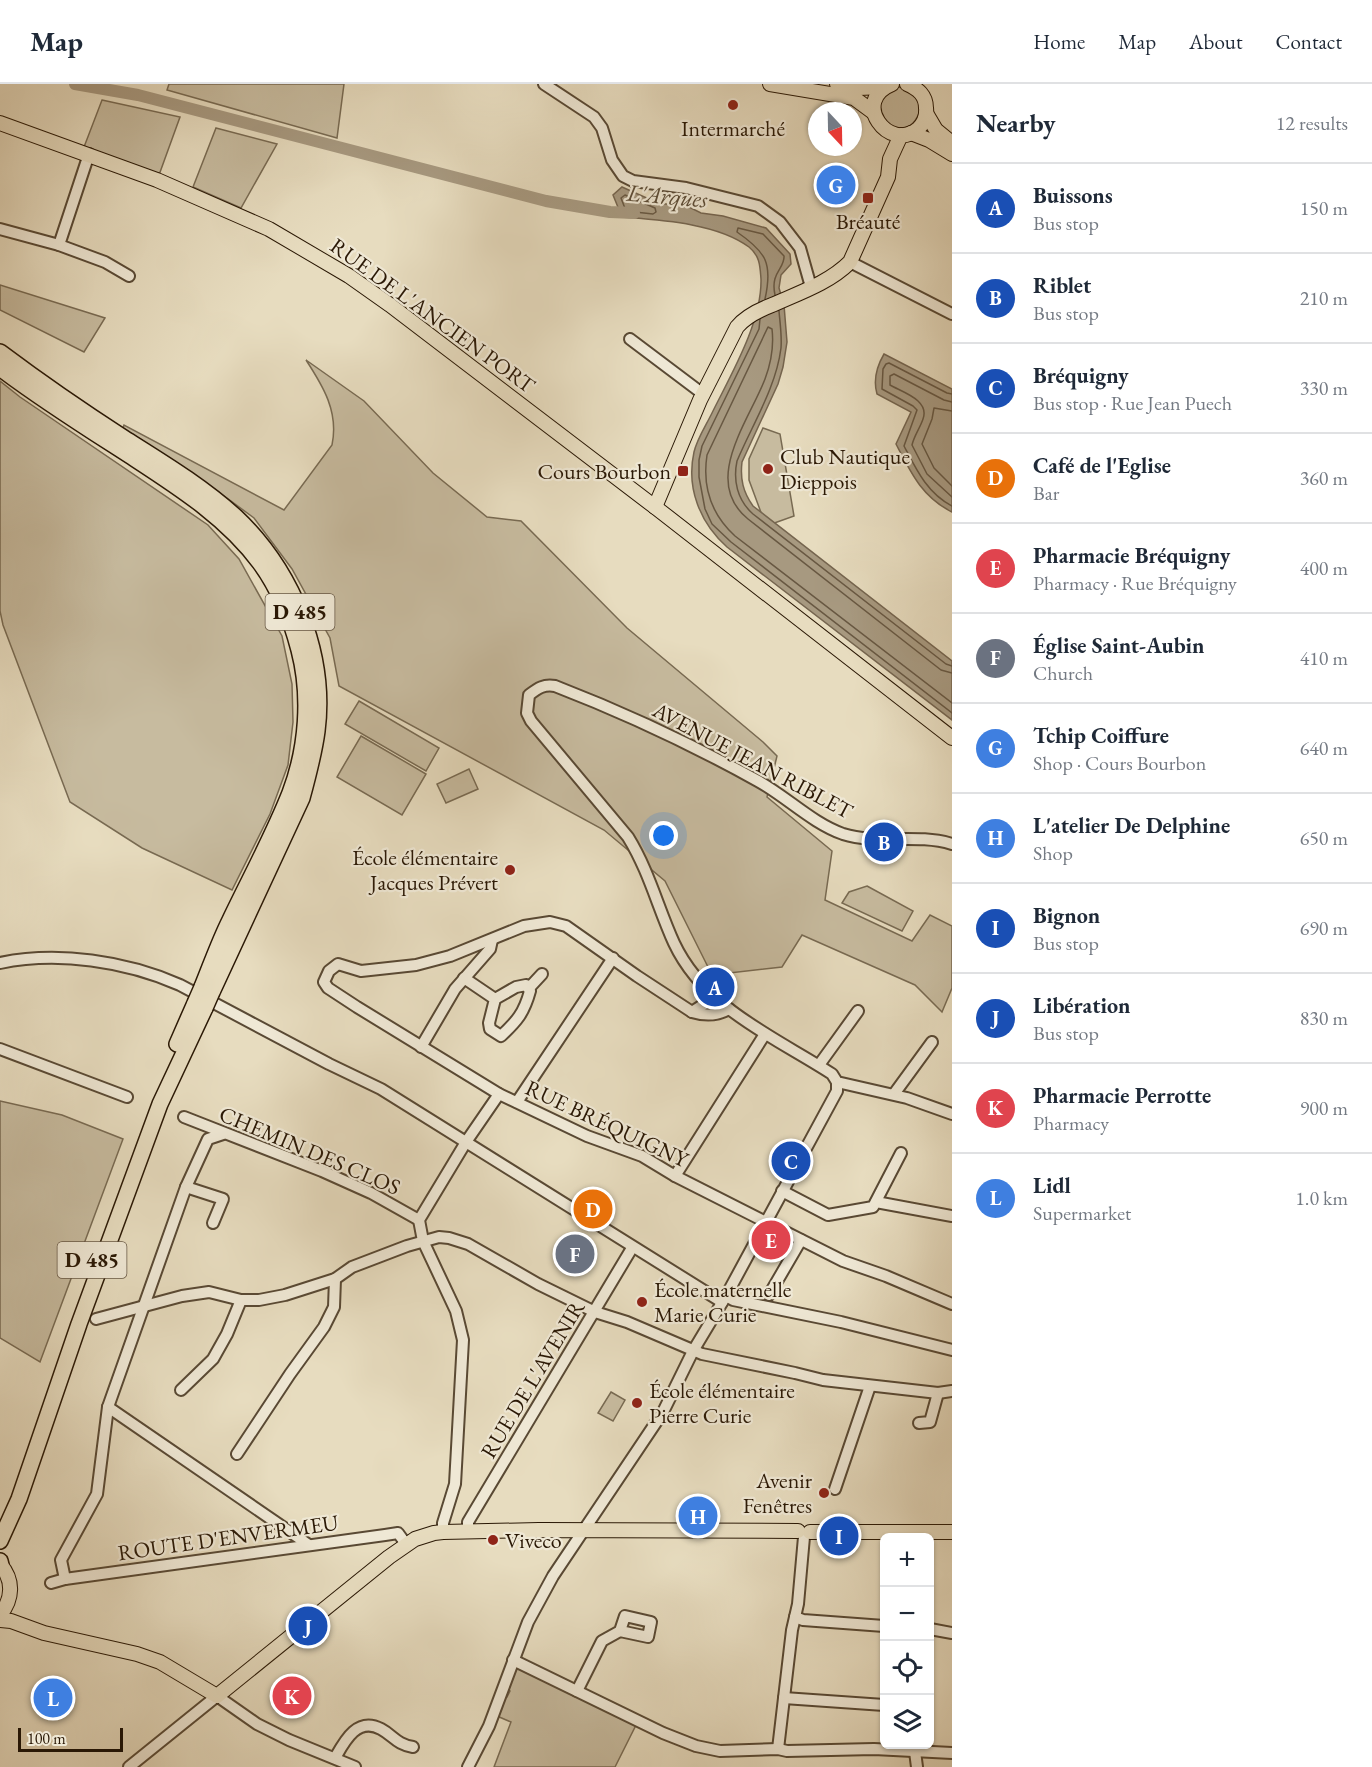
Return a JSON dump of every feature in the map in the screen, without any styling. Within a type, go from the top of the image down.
[{"type":"highway","name":"D 485","points":[[0,352],[184,477],[236,517],[269,556],[290,588],[306,625],[315,660],[319,695],[318,729],[312,764],[302,798],[200,1005],[160,1104],[79,1324],[19,1499],[0,1541]]},
{"type":"highway","name":"D 485","points":[[0,368],[177,486],[228,526],[260,563],[279,593],[294,630],[302,662],[306,695],[299,762],[290,792],[228,923],[207,989]]},
{"type":"highway","name":"D 485","points":[[0,1521],[106,1221],[152,1102],[200,1005]]},
{"type":"main road","points":[[656,507],[703,394],[737,327],[756,312],[812,287],[850,262],[888,177],[890,159],[880,125],[873,112],[854,98],[770,84]]},
{"type":"main road","points":[[837,84],[860,88],[888,86]]},
{"type":"main road","points":[[908,84],[916,89],[936,130],[952,143]]},
{"type":"main road","points":[[890,159],[906,134],[919,127],[926,106],[928,84]]},
{"type":"main road","points":[[873,112],[875,99],[888,86]]},
{"type":"main road","name":"RUE DE L'ANCIEN PORT","points":[[0,123],[157,180],[269,229],[349,276],[656,507],[952,738]]},
{"type":"main road","points":[[880,125],[886,131],[929,140],[952,154]]},
{"type":"main road","points":[[0,1620],[153,1659],[217,1696],[406,1544],[434,1533],[583,1531],[951,1533]]},
{"type":"main road","points":[[0,1564],[9,1580],[10,1591],[8,1602],[0,1615]]},
{"type":"main road","points":[[8,1602],[27,1626]]},
{"type":"street","points":[[544,84],[594,117],[602,128],[612,160],[623,176],[633,182],[686,188],[758,206],[780,222],[800,248],[812,287]]},
{"type":"street","points":[[59,244],[89,154]]},
{"type":"street","points":[[0,229],[59,244],[105,262],[129,276]]},
{"type":"street","points":[[850,262],[952,314]]},
{"type":"street","points":[[630,339],[703,394]]},
{"type":"street","name":"AVENUE JEAN RIBLET","points":[[837,1082],[832,1074],[819,1065],[765,1034],[729,1009],[712,994],[691,969],[675,945],[639,855],[628,837],[531,721],[527,713],[529,695],[547,685],[555,686],[653,726],[761,782],[817,820],[844,834],[868,838],[936,839],[952,844]]},
{"type":"street","points":[[422,1047],[438,1015],[464,978],[490,949],[492,940],[524,926],[550,922],[566,926],[692,1012],[702,1015],[721,1014],[729,1009]]},
{"type":"street","name":"RUE BRÉQUIGNY","points":[[492,940],[450,956],[416,965],[361,971],[338,964],[329,971],[324,982],[328,988],[500,1094],[587,1136],[642,1156],[719,1199],[843,1260],[952,1304]]},
{"type":"street","points":[[0,963],[26,958],[60,957],[122,966],[155,974],[180,984],[329,1064],[381,1089],[632,1248],[724,1299],[841,1322],[952,1350]]},
{"type":"street","points":[[517,1102],[613,958]]},
{"type":"street","points":[[529,988],[526,985],[516,987],[495,999],[489,1023],[490,1029],[501,1036],[519,1019],[525,1007],[529,988],[542,974]]},
{"type":"street","points":[[464,978],[495,999]]},
{"type":"street","points":[[692,1012],[706,1003],[712,994]]},
{"type":"street","points":[[819,1065],[858,1011]]},
{"type":"street","points":[[675,1176],[765,1034]]},
{"type":"street","points":[[894,1094],[932,1042]]},
{"type":"street","points":[[0,1049],[127,1097]]},
{"type":"street","points":[[468,1767],[489,1726],[528,1622],[553,1576],[663,1412],[693,1351],[724,1299],[837,1091],[837,1082],[894,1094],[952,1114]]},
{"type":"street","points":[[443,1532],[455,1484],[463,1340],[453,1304],[423,1241],[419,1220],[466,1142],[500,1094]]},
{"type":"street","name":"CHEMIN DES CLOS","points":[[184,1117],[322,1171],[371,1193],[419,1220]]},
{"type":"street","points":[[65,1579],[61,1560],[97,1494],[108,1407],[186,1186],[208,1139],[223,1134]]},
{"type":"street","points":[[782,1191],[828,1215],[873,1207],[901,1154]]},
{"type":"street","points":[[186,1186],[223,1199],[213,1223]]},
{"type":"street","points":[[876,1202],[952,1216]]},
{"type":"street","points":[[96,1319],[182,1296],[209,1292],[241,1300],[259,1300],[285,1295],[335,1279],[352,1267],[379,1256],[439,1237],[468,1244],[538,1284],[595,1312],[627,1322],[693,1351],[823,1380],[938,1393],[952,1391]]},
{"type":"street","points":[[769,1295],[801,1240]]},
{"type":"street","name":"RUE DE L'AVENIR","points":[[468,1531],[468,1522],[632,1248]]},
{"type":"street","points":[[237,1454],[324,1327],[334,1307],[335,1279]]},
{"type":"street","points":[[181,1390],[213,1359],[227,1334],[241,1300]]},
{"type":"street","points":[[835,1489],[870,1386]]},
{"type":"street","points":[[919,1423],[930,1422],[938,1393]]},
{"type":"street","points":[[108,1407],[309,1545]]},
{"type":"street","name":"ROUTE D'ENVERMEU","points":[[51,1583],[65,1579],[398,1533],[406,1544]]},
{"type":"street","points":[[778,1749],[804,1533]]},
{"type":"street","points":[[577,1691],[602,1641],[620,1631],[648,1637],[651,1622],[625,1616],[620,1631]]},
{"type":"street","points":[[795,1617],[880,1626]]},
{"type":"street","points":[[934,1630],[952,1633]]},
{"type":"street","points":[[513,1660],[663,1733],[696,1746],[720,1751],[880,1749]]},
{"type":"street","points":[[129,1767],[217,1696],[257,1724],[289,1740],[356,1767]]},
{"type":"street","points":[[784,1698],[880,1706]]},
{"type":"street","points":[[321,1767],[352,1732],[367,1726],[382,1729],[401,1745],[413,1748]]},
{"type":"street","points":[[914,1749],[917,1767]]},
{"type":"street","points":[[922,1749],[952,1753]]},
{"type":"shaded area","points":[[169,84],[344,84],[337,138],[167,90]]},
{"type":"shaded area","points":[[896,87],[906,88],[912,93],[921,108],[913,124],[896,130],[879,116],[881,98]]},
{"type":"shaded area","points":[[102,100],[180,117],[159,175],[84,147]]},
{"type":"shaded area","points":[[216,128],[277,144],[241,208],[193,187]]},
{"type":"shaded area","points":[[0,285],[105,318],[84,352],[0,310]]},
{"type":"shaded area","points":[[306,360],[364,401],[433,473],[487,517],[521,521],[627,628],[777,756],[767,797],[832,851],[825,900],[912,941],[930,915],[952,926],[952,988],[942,1012],[915,985],[802,935],[782,967],[712,975],[665,881],[604,830],[339,686],[330,638],[292,569],[254,518],[201,479],[123,428],[124,425],[284,510],[332,445],[334,433],[328,400]]},
{"type":"shaded area","points":[[0,381],[208,525],[239,559],[282,636],[292,684],[293,722],[288,765],[270,814],[232,890],[142,848],[70,802],[3,625],[0,611]]},
{"type":"shaded area","name":"Club Nautique Dieppois","points":[[763,428],[780,434],[794,516],[766,526],[749,480],[749,459]]},
{"type":"shaded area","points":[[359,701],[439,748],[426,771],[345,724]]},
{"type":"shaded area","points":[[361,736],[426,774],[402,815],[337,777]]},
{"type":"shaded area","points":[[469,769],[478,789],[446,803],[437,784]]},
{"type":"shaded area","points":[[867,886],[913,911],[902,931],[842,903],[849,892]]},
{"type":"shaded area","points":[[0,1101],[62,1115],[123,1139],[40,1362],[0,1338]]},
{"type":"shaded area","points":[[611,1392],[625,1400],[613,1421],[598,1413]]},
{"type":"shaded area","points":[[517,1668],[636,1725],[615,1767],[494,1767],[511,1722],[497,1716],[504,1697],[507,1697],[510,1691],[507,1686],[514,1669]]},
{"type":"water","points":[[622,187],[660,204],[683,204],[701,213],[723,216],[766,228],[790,254],[791,264],[781,275],[779,288],[784,305],[787,342],[783,367],[778,384],[742,462],[741,474],[747,496],[753,506],[952,661],[952,720],[727,547],[709,527],[697,504],[694,492],[692,465],[694,452],[751,331],[760,296],[759,262],[749,247],[721,233],[688,224],[622,217],[613,195]]},
{"type":"water","points":[[884,354],[952,389],[952,512],[925,492],[912,474],[896,444],[911,412],[877,394],[876,373]]},
{"type":"waterway","name":"L'Arques","points":[[75,84],[138,95],[546,201],[610,212],[634,213]]},
{"type":"place","name":"Intermarché","points":[[733,105]]},
{"type":"place","name":"Tchip Coiffure","points":[[836,185]]},
{"type":"place","name":"Bréauté","points":[[868,198]]},
{"type":"place","name":"Club Nautique Dieppois","points":[[768,469]]},
{"type":"place","name":"Cours Bourbon","points":[[683,471]]},
{"type":"place","name":"Riblet","points":[[884,842]]},
{"type":"place","name":"École élémentaire Jacques Prévert","points":[[510,870]]},
{"type":"place","name":"Buissons","points":[[715,987]]},
{"type":"place","name":"Bréquigny","points":[[791,1161]]},
{"type":"place","name":"Café de l'Eglise","points":[[593,1209]]},
{"type":"place","name":"Pharmacie Bréquigny","points":[[771,1240]]},
{"type":"place","name":"Église Saint-Aubin","points":[[575,1254]]},
{"type":"place","name":"École maternelle Marie Curie","points":[[642,1302]]},
{"type":"place","name":"École élémentaire Pierre Curie","points":[[637,1403]]},
{"type":"place","name":"Avenir Fenêtres","points":[[824,1493]]},
{"type":"place","name":"L'atelier De Delphine","points":[[698,1516]]},
{"type":"place","name":"Bignon","points":[[839,1536]]},
{"type":"place","name":"Viveco","points":[[493,1540]]},
{"type":"place","name":"Libération","points":[[308,1626]]},
{"type":"place","name":"Pharmacie Perrotte","points":[[292,1696]]},
{"type":"place","name":"Lidl","points":[[53,1698]]}]
